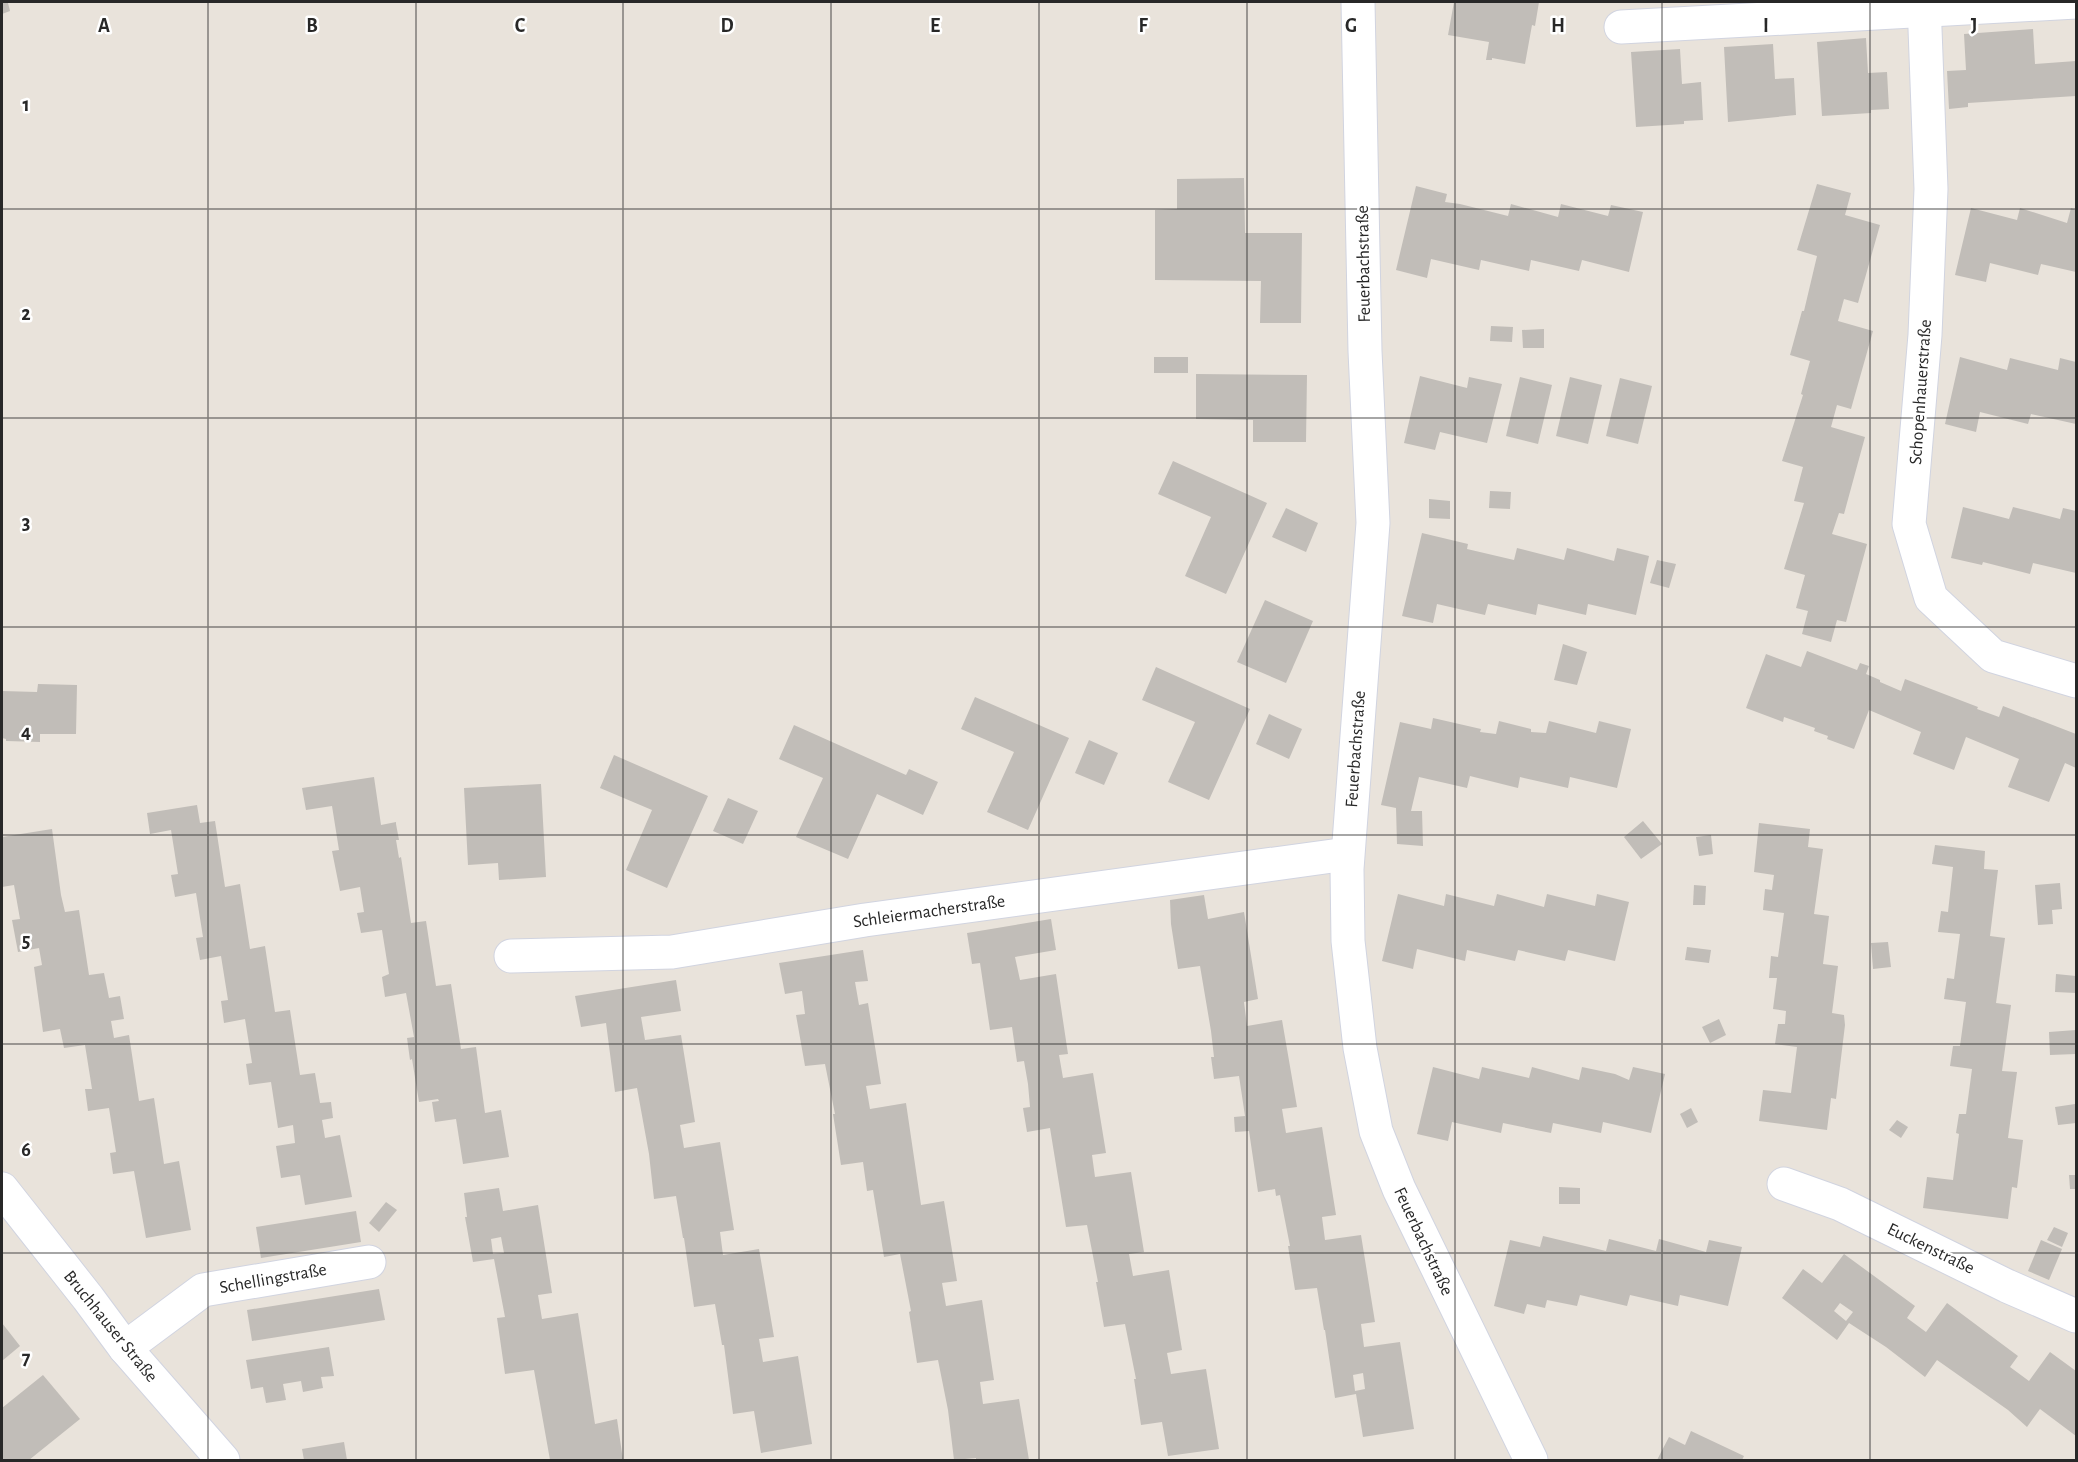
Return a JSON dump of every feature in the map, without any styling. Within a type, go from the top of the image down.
[{"type":"street","name":"Feuerbachstraße","points":[[1358,2],[1365,351],[1373,523],[1347,854],[1350,953],[1360,1048],[1376,1131],[1404,1200],[1531,1461]]},
{"type":"street","points":[[1621,27],[1924,6],[2076,2]]},
{"type":"street","name":"Schopenhauerstraße","points":[[1924,6],[1931,189],[1925,335],[1909,524],[1931,598],[1993,656],[2076,681]]},
{"type":"street","name":"Schleiermacherstraße","points":[[511,956],[672,952],[888,916],[1347,854]]},
{"type":"street","name":"Euckenstraße","points":[[1784,1184],[1840,1204],[2007,1286],[2076,1316]]},
{"type":"street","name":"Bruchhauser Straße","points":[[2,1189],[125,1348],[223,1461]]},
{"type":"street","name":"Schellingstraße","points":[[125,1348],[203,1290],[369,1262]]},
{"type":"building","points":[[2,2],[13,2],[8,3],[10,11],[2,14]]},
{"type":"building","points":[[1454,2],[1539,2],[1525,64],[1492,58],[1492,60],[1486,60],[1489,42],[1448,35]]},
{"type":"building","points":[[2033,29],[2035,64],[2076,61],[2076,96],[1968,103],[1968,107],[1949,109],[1947,71],[1966,70],[1964,34]]},
{"type":"building","points":[[1866,38],[1868,73],[1887,72],[1889,109],[1871,110],[1871,113],[1822,116],[1817,42]]},
{"type":"building","points":[[1773,44],[1775,79],[1794,78],[1796,115],[1728,122],[1724,47]]},
{"type":"building","points":[[1680,49],[1682,84],[1701,82],[1703,120],[1684,121],[1684,124],[1636,127],[1631,52]]},
{"type":"building","points":[[1244,178],[1245,233],[1302,233],[1301,323],[1260,323],[1261,281],[1155,280],[1155,210],[1177,209],[1177,179]]},
{"type":"building","points":[[1817,184],[1851,193],[1845,215],[1880,225],[1858,303],[1844,299],[1838,321],[1873,331],[1851,409],[1837,405],[1831,427],[1865,437],[1844,514],[1839,513],[1832,534],[1867,544],[1846,622],[1837,620],[1831,642],[1802,634],[1808,611],[1796,608],[1805,575],[1784,569],[1804,503],[1794,501],[1803,467],[1782,461],[1803,395],[1801,394],[1810,361],[1790,355],[1802,311],[1804,311],[1817,256],[1797,250]]},
{"type":"building","points":[[1416,186],[1447,194],[1445,202],[1508,216],[1511,204],[1558,217],[1561,204],[1608,216],[1611,205],[1643,212],[1629,272],[1582,260],[1579,271],[1531,260],[1529,271],[1481,260],[1479,270],[1431,259],[1427,278],[1396,270]]},
{"type":"building","points":[[1971,208],[2017,220],[2020,208],[2067,223],[2071,208],[2076,210],[2076,272],[2041,264],[2038,275],[1990,263],[1986,282],[1955,275]]},
{"type":"building","points":[[1491,326],[1513,327],[1512,342],[1490,341]]},
{"type":"building","points":[[1544,329],[1544,348],[1523,348],[1522,330]]},
{"type":"building","points":[[1154,357],[1188,357],[1188,373],[1154,373]]},
{"type":"building","points":[[1960,357],[2007,370],[2010,358],[2058,370],[2060,358],[2076,362],[2076,424],[2031,414],[2028,424],[1980,412],[1976,432],[1945,424]]},
{"type":"building","points":[[1196,374],[1307,375],[1306,442],[1253,442],[1253,420],[1196,419]]},
{"type":"building","points":[[1420,376],[1467,388],[1469,377],[1502,384],[1487,443],[1440,432],[1435,450],[1404,443]]},
{"type":"building","points":[[1520,377],[1552,385],[1538,444],[1506,436]]},
{"type":"building","points":[[1570,377],[1602,385],[1588,444],[1556,436]]},
{"type":"building","points":[[1620,378],[1652,386],[1638,444],[1606,436]]},
{"type":"building","points":[[1173,461],[1267,503],[1226,594],[1185,576],[1211,517],[1158,494]]},
{"type":"building","points":[[1490,491],[1511,492],[1510,509],[1489,508]]},
{"type":"building","points":[[1429,499],[1450,501],[1450,519],[1429,518]]},
{"type":"building","points":[[1963,507],[2009,519],[2013,507],[2060,519],[2063,508],[2076,511],[2076,573],[2033,563],[2030,574],[1983,562],[1982,565],[1951,558]]},
{"type":"building","points":[[1286,508],[1318,523],[1306,552],[1272,537]]},
{"type":"building","points":[[1422,533],[1468,544],[1467,549],[1514,560],[1517,548],[1564,560],[1567,548],[1614,561],[1617,548],[1649,556],[1636,615],[1588,604],[1586,615],[1538,604],[1536,615],[1488,604],[1485,615],[1437,604],[1433,623],[1402,616]]},
{"type":"building","points":[[1657,560],[1676,564],[1669,588],[1650,583]]},
{"type":"building","points":[[1265,600],[1313,621],[1286,683],[1237,662]]},
{"type":"building","points":[[1563,644],[1587,652],[1577,685],[1554,680]]},
{"type":"building","points":[[1807,651],[1857,670],[1860,663],[1869,666],[1866,674],[1901,691],[1905,679],[1999,717],[2003,706],[2076,734],[2076,768],[2065,763],[2049,802],[2008,787],[2019,759],[1966,737],[1954,770],[1913,754],[1921,732],[1869,710],[1854,749],[1827,739],[1828,736],[1814,731],[1815,728],[1784,717],[1783,722],[1746,708],[1766,654],[1801,667]]},
{"type":"building","points":[[1156,667],[1250,709],[1209,800],[1168,782],[1195,722],[1142,700]]},
{"type":"building","points":[[38,684],[77,685],[76,734],[40,734],[40,742],[6,741],[2,738],[2,691],[37,692]]},
{"type":"building","points":[[975,697],[1069,738],[1028,830],[987,812],[1014,752],[961,729]]},
{"type":"building","points":[[1269,714],[1302,729],[1289,759],[1256,744]]},
{"type":"building","points":[[1433,718],[1481,729],[1480,732],[1496,734],[1499,721],[1531,729],[1531,732],[1546,733],[1549,721],[1596,733],[1599,721],[1631,729],[1617,788],[1570,777],[1568,788],[1520,777],[1518,788],[1470,776],[1467,788],[1419,777],[1411,811],[1422,811],[1423,846],[1397,844],[1396,808],[1381,805],[1400,722],[1431,729]]},
{"type":"building","points":[[794,725],[906,775],[909,769],[938,782],[923,815],[877,794],[848,859],[796,837],[823,778],[779,759]]},
{"type":"building","points":[[1089,740],[1118,753],[1104,785],[1075,773]]},
{"type":"building","points":[[614,755],[708,796],[667,888],[626,870],[652,810],[600,788]]},
{"type":"building","points":[[374,777],[381,825],[396,822],[399,840],[396,840],[399,858],[401,857],[411,923],[426,921],[436,986],[451,984],[461,1049],[476,1047],[485,1113],[501,1110],[509,1157],[463,1164],[456,1119],[435,1122],[432,1102],[439,1101],[438,1099],[419,1102],[407,1038],[414,1037],[406,993],[385,997],[382,977],[389,974],[382,930],[361,933],[357,913],[364,912],[360,887],[340,891],[332,851],[339,850],[332,806],[306,810],[302,788]]},
{"type":"building","points":[[541,784],[546,877],[499,880],[498,863],[468,865],[464,788]]},
{"type":"building","points":[[728,798],[758,811],[743,844],[713,831]]},
{"type":"building","points":[[197,805],[200,823],[215,821],[225,887],[240,884],[250,949],[265,946],[275,1012],[290,1010],[300,1075],[315,1073],[320,1103],[331,1102],[333,1118],[322,1120],[325,1138],[340,1135],[352,1197],[305,1205],[300,1175],[281,1178],[276,1146],[295,1143],[293,1125],[278,1128],[271,1082],[249,1085],[246,1064],[252,1063],[245,1019],[224,1023],[221,1001],[228,1000],[221,956],[200,960],[196,938],[203,937],[196,893],[175,897],[171,875],[178,874],[171,830],[150,834],[147,813]]},
{"type":"building","points":[[1643,821],[1662,844],[1641,859],[1624,837]]},
{"type":"building","points":[[1759,823],[1810,829],[1808,847],[1823,849],[1814,914],[1829,916],[1823,964],[1838,966],[1832,1013],[1844,1015],[1845,1025],[1836,1099],[1831,1098],[1827,1130],[1759,1121],[1763,1090],[1791,1093],[1797,1047],[1775,1044],[1778,1024],[1785,1024],[1786,1011],[1773,1009],[1777,978],[1769,978],[1771,956],[1778,957],[1784,913],[1763,910],[1765,889],[1772,890],[1774,875],[1754,872]]},
{"type":"building","points":[[52,829],[65,912],[79,910],[89,975],[104,973],[109,998],[120,996],[124,1019],[111,1021],[114,1038],[129,1035],[139,1101],[154,1098],[164,1164],[179,1161],[191,1230],[146,1238],[134,1171],[113,1174],[110,1153],[116,1152],[109,1108],[88,1111],[85,1089],[92,1089],[85,1045],[64,1048],[60,1029],[43,1032],[34,967],[42,965],[39,948],[18,952],[12,920],[20,919],[14,885],[2,887],[2,837]]},
{"type":"building","points":[[1711,835],[1713,854],[1699,856],[1696,837]]},
{"type":"building","points":[[1935,845],[1985,851],[1984,869],[1998,870],[1990,936],[2005,938],[1996,1003],[2011,1005],[2002,1071],[2017,1072],[2008,1138],[2023,1140],[2017,1188],[2012,1187],[2008,1219],[1923,1208],[1927,1177],[1953,1180],[1959,1134],[1956,1133],[1959,1114],[1966,1114],[1972,1069],[1950,1066],[1953,1046],[1960,1046],[1966,1002],[1944,999],[1947,978],[1954,979],[1960,934],[1938,932],[1941,911],[1948,912],[1953,867],[1932,864]]},
{"type":"building","points":[[2060,883],[2062,909],[2052,910],[2053,924],[2038,925],[2035,885]]},
{"type":"building","points":[[1694,885],[1706,886],[1705,905],[1693,905]]},
{"type":"building","points":[[1398,894],[1444,906],[1446,894],[1494,906],[1497,894],[1544,907],[1547,894],[1595,906],[1597,894],[1629,902],[1615,961],[1568,950],[1565,961],[1518,950],[1515,961],[1467,950],[1465,961],[1417,949],[1413,969],[1382,961]]},
{"type":"building","points":[[1204,895],[1208,919],[1244,912],[1258,999],[1244,1002],[1247,1026],[1282,1020],[1297,1107],[1282,1109],[1286,1133],[1322,1127],[1336,1215],[1322,1217],[1325,1240],[1361,1235],[1375,1322],[1361,1324],[1364,1347],[1400,1342],[1414,1429],[1363,1437],[1356,1394],[1335,1398],[1317,1288],[1295,1290],[1288,1246],[1290,1246],[1280,1195],[1276,1196],[1275,1189],[1258,1192],[1249,1131],[1235,1132],[1234,1117],[1245,1116],[1239,1076],[1214,1079],[1211,1031],[1200,966],[1178,969],[1170,900]],"holes":[[[1363,1373],[1365,1389],[1355,1391],[1353,1375]]]},
{"type":"building","points":[[1051,919],[1056,950],[1015,957],[1020,980],[1056,974],[1068,1054],[1059,1055],[1063,1078],[1093,1073],[1106,1153],[1092,1155],[1095,1177],[1131,1172],[1144,1252],[1129,1254],[1133,1276],[1169,1270],[1182,1350],[1167,1353],[1171,1374],[1206,1369],[1219,1449],[1168,1456],[1162,1422],[1141,1425],[1134,1379],[1136,1379],[1125,1324],[1104,1327],[1087,1225],[1066,1227],[1050,1128],[1027,1132],[1023,1108],[1030,1107],[1028,1084],[1024,1061],[1017,1062],[1012,1027],[990,1030],[980,963],[972,964],[967,933]]},
{"type":"building","points":[[1888,942],[1891,967],[1873,969],[1871,943]]},
{"type":"building","points":[[1687,947],[1711,950],[1709,963],[1685,960]]},
{"type":"building","points":[[863,950],[868,981],[855,982],[859,1005],[868,1003],[881,1084],[866,1086],[870,1109],[906,1103],[921,1205],[944,1201],[957,1281],[942,1283],[946,1306],[982,1300],[994,1380],[980,1382],[983,1404],[1019,1399],[1029,1460],[976,1460],[976,1458],[954,1460],[948,1410],[938,1360],[917,1363],[909,1312],[911,1311],[900,1254],[884,1257],[873,1190],[867,1191],[863,1162],[841,1165],[833,1114],[835,1114],[825,1064],[805,1066],[796,1015],[805,1014],[802,991],[785,994],[779,963]]},
{"type":"building","points":[[2056,974],[2076,976],[2076,993],[2055,992]]},
{"type":"building","points":[[676,980],[681,1011],[641,1017],[645,1040],[681,1035],[695,1122],[680,1125],[684,1148],[720,1142],[734,1230],[720,1232],[723,1255],[759,1249],[774,1337],[759,1339],[763,1362],[798,1356],[812,1444],[761,1453],[754,1411],[733,1414],[724,1345],[722,1345],[715,1304],[694,1307],[676,1196],[654,1199],[649,1154],[637,1088],[615,1092],[606,1023],[581,1027],[575,996]]},
{"type":"building","points":[[1719,1019],[1726,1035],[1710,1043],[1702,1027]]},
{"type":"building","points":[[2076,1030],[2076,1054],[2050,1055],[2049,1032]]},
{"type":"building","points":[[1433,1067],[1479,1079],[1482,1067],[1529,1078],[1532,1067],[1579,1080],[1582,1067],[1615,1074],[1629,1080],[1633,1067],[1665,1074],[1651,1133],[1603,1122],[1601,1133],[1553,1123],[1551,1133],[1503,1123],[1501,1133],[1452,1122],[1448,1141],[1417,1134]]},
{"type":"building","points":[[2075,1104],[2076,1123],[2058,1125],[2055,1107]]},
{"type":"building","points":[[1691,1108],[1698,1122],[1687,1128],[1680,1114]]},
{"type":"building","points":[[1897,1120],[1908,1127],[1901,1138],[1889,1130]]},
{"type":"building","points":[[2069,1175],[2076,1175],[2076,1189],[2070,1189]]},
{"type":"building","points":[[1559,1187],[1580,1188],[1580,1204],[1559,1204]]},
{"type":"building","points":[[499,1188],[503,1211],[538,1205],[552,1293],[538,1295],[542,1319],[578,1313],[595,1424],[617,1419],[623,1460],[550,1460],[534,1370],[505,1374],[497,1318],[505,1317],[494,1259],[473,1262],[465,1217],[467,1217],[464,1193]],"holes":[[[501,1237],[504,1253],[493,1254],[491,1239]]]},
{"type":"building","points":[[386,1202],[397,1210],[379,1232],[369,1223]]},
{"type":"building","points":[[356,1211],[361,1242],[261,1258],[256,1227]]},
{"type":"building","points":[[2054,1227],[2068,1233],[2062,1247],[2047,1240]]},
{"type":"building","points":[[1543,1236],[1606,1251],[1609,1239],[1656,1251],[1659,1239],[1706,1252],[1709,1240],[1742,1247],[1728,1306],[1680,1295],[1678,1306],[1630,1295],[1627,1306],[1580,1295],[1577,1306],[1547,1300],[1545,1308],[1527,1304],[1524,1314],[1494,1306],[1510,1240],[1540,1247]]},
{"type":"building","points":[[2041,1240],[2062,1249],[2049,1280],[2028,1271]]},
{"type":"building","points":[[1844,1254],[1915,1306],[1907,1318],[1926,1332],[1947,1303],[2018,1356],[2010,1367],[2029,1381],[2050,1352],[2076,1371],[2076,1436],[2040,1409],[2027,1427],[2008,1410],[1937,1360],[1925,1377],[1886,1347],[1849,1323],[1837,1340],[1782,1298],[1803,1269],[1822,1283]],"holes":[[[1840,1303],[1853,1312],[1846,1321],[1834,1311]]]},
{"type":"building","points":[[379,1289],[385,1320],[252,1341],[247,1310]]},
{"type":"building","points":[[2,1323],[20,1346],[2,1361]]},
{"type":"building","points":[[329,1347],[334,1376],[321,1377],[323,1388],[303,1392],[301,1381],[283,1384],[286,1400],[266,1403],[263,1387],[251,1389],[246,1360]]},
{"type":"building","points":[[43,1375],[80,1419],[29,1460],[3,1460],[2,1408]]},
{"type":"building","points":[[1691,1431],[1744,1456],[1742,1460],[1657,1460],[1669,1437],[1685,1445]]},
{"type":"building","points":[[344,1442],[347,1460],[304,1460],[302,1449]]}]
